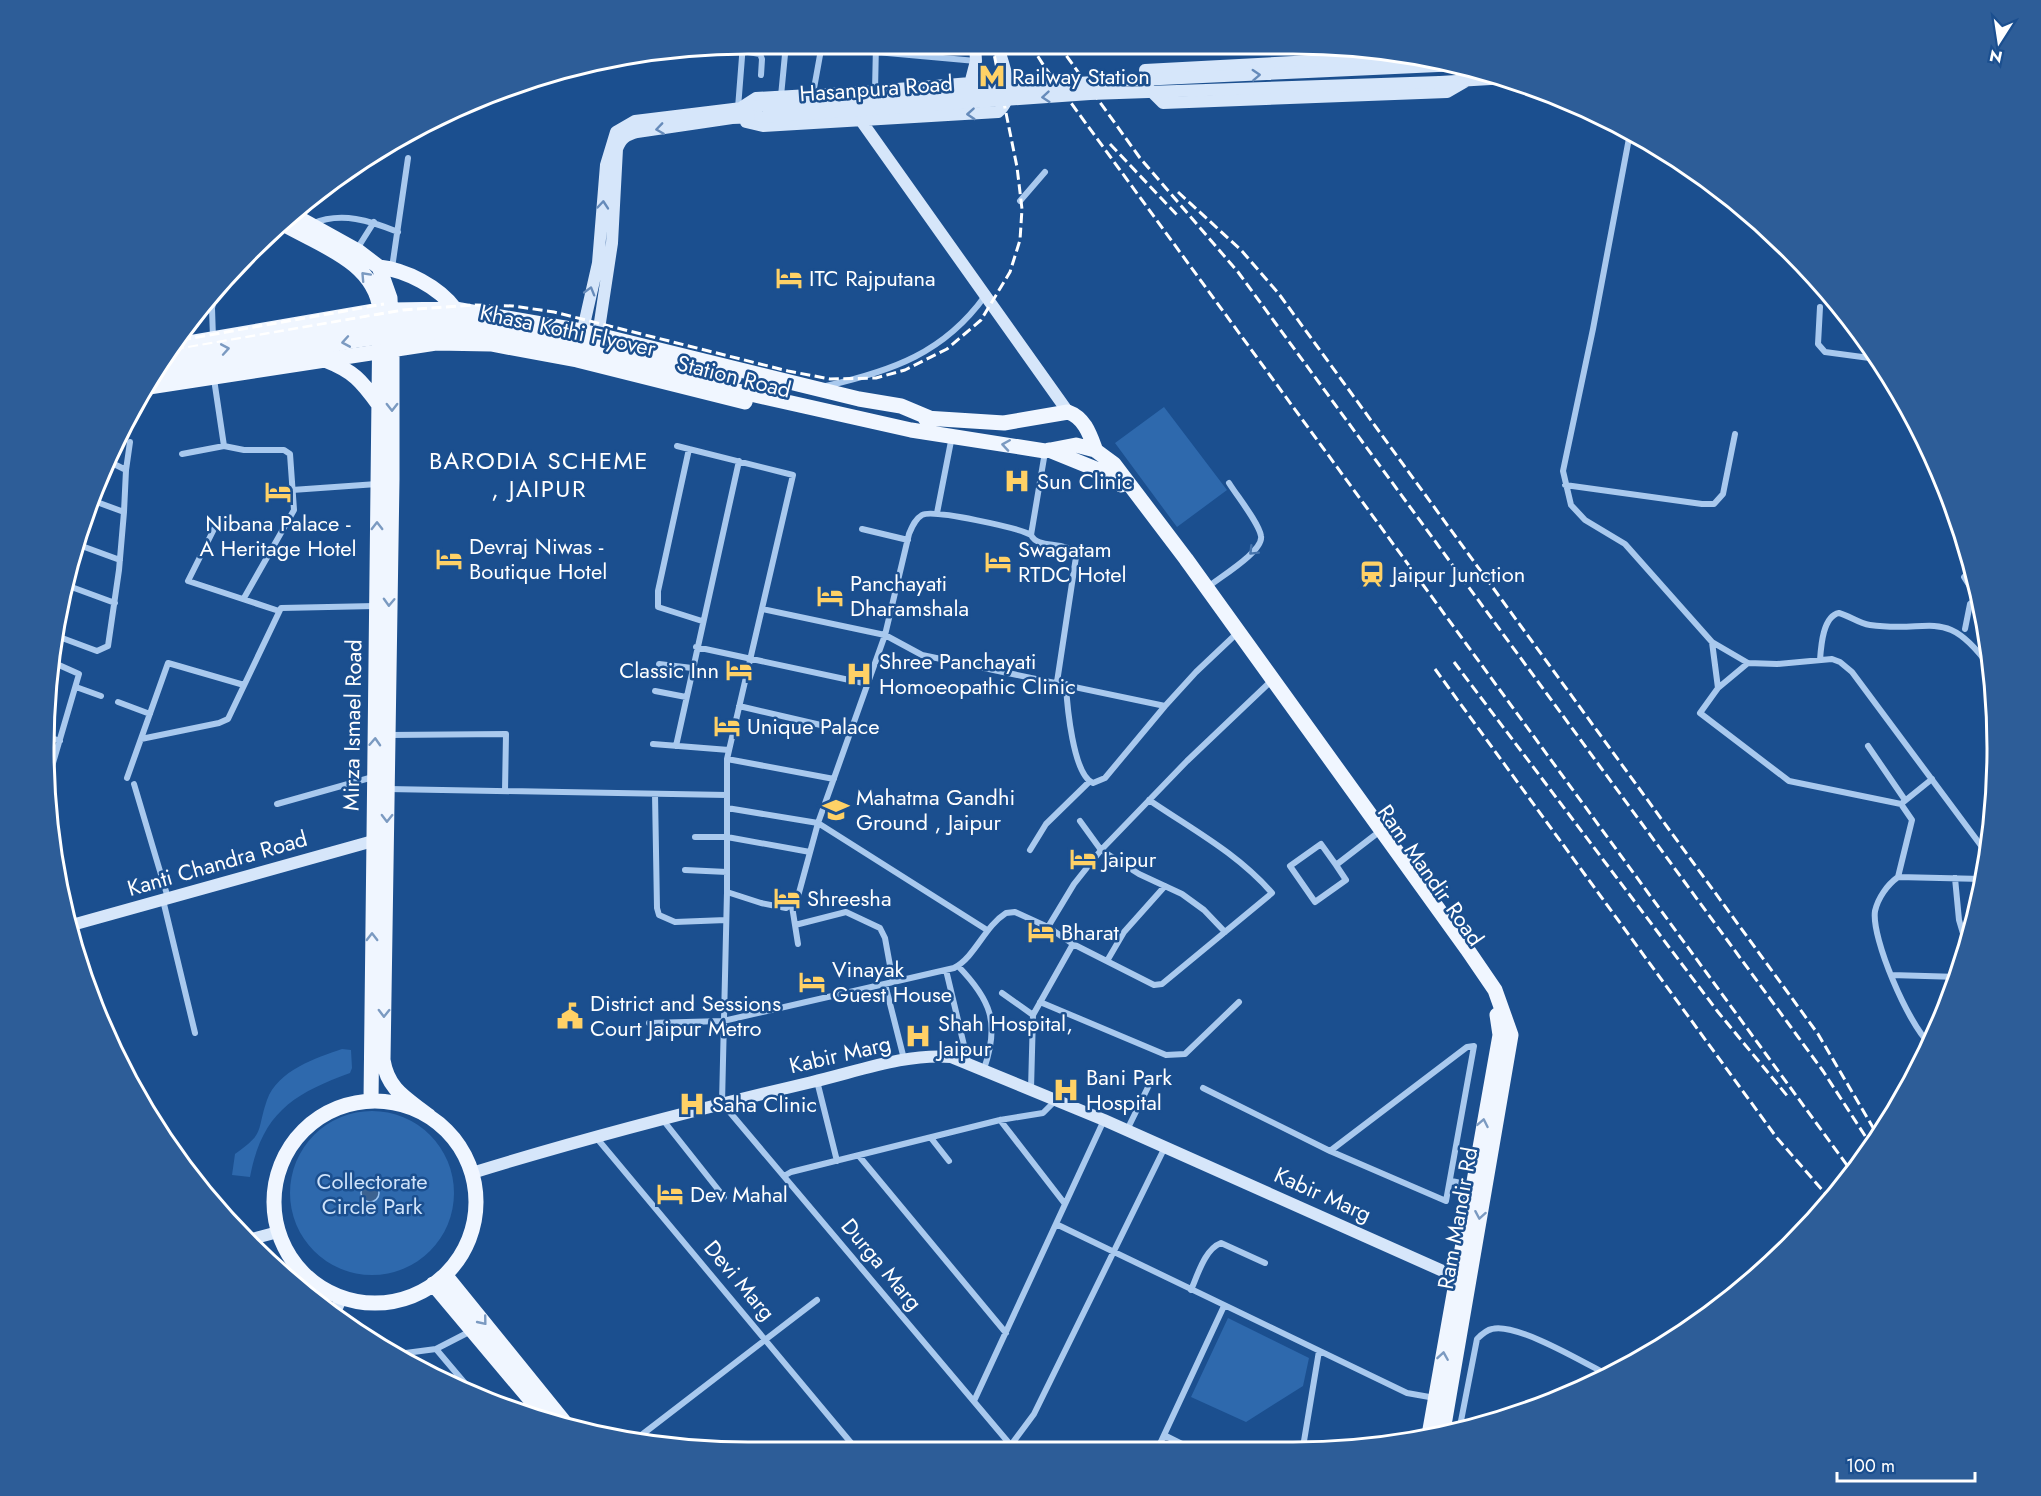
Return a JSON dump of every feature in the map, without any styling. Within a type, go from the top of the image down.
[{"type":"main road","points":[[299,218],[386,268],[428,286],[449,300],[455,309]]},
{"type":"main road","points":[[289,227],[351,262],[375,286],[385,310],[388,789],[383,1060],[386,1077],[395,1089],[429,1116],[451,1135],[465,1154],[476,1194],[475,1221],[466,1246],[446,1276],[433,1284],[412,1296],[385,1302],[363,1302],[342,1297],[318,1286],[298,1268],[278,1232],[273,1205],[275,1179],[285,1154],[299,1134],[315,1119],[342,1105],[371,1101],[408,1106],[429,1116]]},
{"type":"main road","points":[[385,310],[390,298],[386,268]]},
{"type":"main road","points":[[184,344],[385,310],[455,309],[582,331],[816,388],[901,406],[932,426]]},
{"type":"main road","name":"Khasa Kothi Flyover","points":[[174,358],[375,324],[433,318],[470,319],[681,364],[873,411],[911,423]]},
{"type":"main road","name":"Khasa Kothi Flyover","points":[[160,380],[357,340],[415,332],[463,331],[543,344],[857,420],[932,426]]},
{"type":"main road","name":"Station Road","points":[[160,381],[214,376],[436,343],[491,344],[577,360],[852,429],[907,438],[932,426],[1004,423],[1068,412]]},
{"type":"main road","name":"Mirza Ismael Road","points":[[371,1101],[373,777],[377,708],[375,606],[377,484],[379,405],[386,350]]},
{"type":"main road","points":[[323,360],[346,368],[360,379],[379,405]]},
{"type":"main road","points":[[1068,412],[1076,415],[1083,423],[1096,451]]},
{"type":"main road","name":"Station Road","points":[[932,426],[953,436],[1053,450]]},
{"type":"main road","points":[[1053,450],[1076,445],[1096,451]]},
{"type":"main road","name":"Ram Mandir Road","points":[[1053,450],[1113,476],[1268,684],[1474,975],[1496,1011],[1500,1035],[1478,1187]]},
{"type":"main road","name":"Ram Mandir Road","points":[[1096,451],[1114,465],[1286,695],[1494,990],[1505,1014]]},
{"type":"main road","name":"Ram Mandir Rd","points":[[1444,1425],[1451,1386],[1462,1280],[1478,1187],[1511,1035],[1505,1014]]},
{"type":"main road","points":[[446,1276],[559,1415]]},
{"type":"main road","points":[[1430,1428],[1462,1280]]},
{"type":"main road","points":[[433,1284],[535,1408]]},
{"type":"street","points":[[735,111],[742,54]]},
{"type":"street","points":[[760,54],[761,75]]},
{"type":"street","points":[[781,96],[785,54]]},
{"type":"street","points":[[813,94],[820,54]]},
{"type":"street","points":[[876,54],[869,92],[868,126],[1068,412]]},
{"type":"street","points":[[896,54],[976,62]]},
{"type":"street","points":[[970,84],[976,62],[976,54]]},
{"type":"street","points":[[735,111],[763,126],[868,126],[998,112],[1004,107],[1008,96],[1007,80],[1000,54]]},
{"type":"street","points":[[1367,58],[1145,70],[1146,86],[1163,103],[1447,92],[1466,81]]},
{"type":"street","points":[[759,112],[1075,83],[1425,67]]},
{"type":"street","points":[[577,360],[598,263],[606,165],[616,132],[635,121],[735,111],[756,98],[869,92],[1007,80]]},
{"type":"street","name":"Hasanpura Road","points":[[593,364],[612,243],[617,149],[620,141],[626,135],[735,111],[759,112],[1090,94],[1480,80]]},
{"type":"street","points":[[1628,141],[1563,471],[1564,485],[1571,505],[1585,520],[1625,544],[1712,642],[1748,663],[1777,664],[1820,660],[1840,662],[1852,672],[1980,844]]},
{"type":"street","points":[[386,268],[398,232],[408,158]]},
{"type":"street","points":[[1020,201],[1045,172]]},
{"type":"street","points":[[310,224],[320,220],[348,217],[374,222],[398,232]]},
{"type":"street","points":[[356,250],[374,222]]},
{"type":"street","points":[[816,388],[871,376],[912,360],[967,321],[985,296]]},
{"type":"street","points":[[212,307],[213,339]]},
{"type":"street","points":[[1820,307],[1818,344],[1825,352],[1867,358]]},
{"type":"street","points":[[214,376],[224,446]]},
{"type":"street","points":[[1564,485],[1714,504],[1723,494],[1735,434]]},
{"type":"street","points":[[937,513],[953,436]]},
{"type":"street","points":[[63,638],[97,651],[104,650],[108,646],[120,560],[130,442]]},
{"type":"street","points":[[182,454],[224,446],[244,450],[288,451],[294,510],[244,598]]},
{"type":"street","points":[[677,446],[793,475],[727,759],[723,1103]]},
{"type":"street","points":[[689,449],[657,591],[658,607],[702,621]]},
{"type":"street","points":[[1031,535],[1053,450]]},
{"type":"street","points":[[676,746],[696,646],[739,461]]},
{"type":"street","points":[[115,465],[126,470]]},
{"type":"street","points":[[1207,588],[1256,550],[1261,541],[1259,530],[1229,483]]},
{"type":"street","points":[[292,490],[377,484]]},
{"type":"street","points":[[99,503],[124,512]]},
{"type":"street","points":[[727,892],[786,908],[792,906],[797,900],[818,823],[885,635],[908,540],[920,516],[937,513],[1031,535],[1037,542],[1069,548],[1076,556],[1057,682]]},
{"type":"street","points":[[216,525],[188,581],[279,611]]},
{"type":"street","points":[[862,529],[908,540]]},
{"type":"street","points":[[84,547],[120,560]]},
{"type":"street","points":[[73,588],[115,603]]},
{"type":"street","points":[[1965,628],[1972,603]]},
{"type":"street","points":[[141,739],[219,723],[228,719],[281,608],[375,606]]},
{"type":"street","points":[[762,609],[885,635],[922,655],[1165,706]]},
{"type":"street","points":[[1820,660],[1825,630],[1832,617],[1839,613],[1869,625],[1934,625],[1956,630],[1980,653]]},
{"type":"street","points":[[1066,684],[1070,727],[1083,775],[1089,782],[1097,783],[1105,778],[1196,672],[1233,637]]},
{"type":"street","points":[[1712,642],[1718,688]]},
{"type":"street","points":[[696,646],[868,684]]},
{"type":"street","points":[[127,778],[168,663],[244,685]]},
{"type":"street","points":[[1748,663],[1718,688],[1700,712],[1789,781],[1903,802],[1932,779]]},
{"type":"street","points":[[659,664],[692,668]]},
{"type":"street","points":[[54,760],[79,674],[75,670],[59,665]]},
{"type":"street","points":[[1050,928],[1048,927],[1074,884],[1101,850],[1268,684]]},
{"type":"street","points":[[76,687],[101,696]]},
{"type":"street","points":[[655,691],[686,697]]},
{"type":"street","points":[[117,702],[150,714]]},
{"type":"street","points":[[739,706],[851,732]]},
{"type":"street","points":[[388,735],[506,734],[505,791]]},
{"type":"street","points":[[54,739],[60,741]]},
{"type":"street","points":[[653,744],[729,750]]},
{"type":"street","points":[[1868,746],[1912,820],[1898,877],[1882,894],[1875,911],[1875,928],[1891,975],[1914,1026],[1924,1036]]},
{"type":"street","points":[[727,759],[834,779]]},
{"type":"street","points":[[277,804],[373,777]]},
{"type":"street","points":[[1030,850],[1046,824],[1089,782]]},
{"type":"street","points":[[135,784],[166,899],[195,1033]]},
{"type":"street","points":[[388,789],[727,795]]},
{"type":"street","points":[[655,794],[659,915],[675,922],[726,920]]},
{"type":"street","points":[[649,1023],[723,1022],[946,970],[963,963],[987,930],[1001,916],[1014,912],[1050,928],[1073,944],[1154,985],[1162,984],[1272,893],[1252,870],[1215,841],[1186,826],[1149,800]]},
{"type":"street","points":[[727,808],[818,823],[987,930]]},
{"type":"street","points":[[1080,821],[1101,850],[1139,874],[1182,894],[1204,910],[1225,932]]},
{"type":"street","points":[[1336,865],[1375,835]]},
{"type":"street","points":[[695,837],[727,837],[810,852]]},
{"type":"street","name":"Kanti Chandra Road","points":[[77,924],[373,841]]},
{"type":"street","points":[[1321,844],[1336,865],[1346,879],[1315,902],[1290,866],[1321,844]]},
{"type":"street","points":[[685,870],[727,872]]},
{"type":"street","points":[[1898,877],[1975,879]]},
{"type":"street","points":[[1955,878],[1962,931]]},
{"type":"street","points":[[1107,961],[1124,932],[1165,886]]},
{"type":"street","points":[[792,906],[798,944]]},
{"type":"street","points":[[795,925],[846,912],[880,928],[885,938],[893,982]]},
{"type":"street","points":[[1031,1089],[1033,1015],[1073,944]]},
{"type":"street","points":[[958,966],[988,1002],[992,1031],[984,1069]]},
{"type":"street","points":[[946,970],[968,1062]]},
{"type":"street","points":[[1891,975],[1948,977]]},
{"type":"street","points":[[885,984],[904,1061]]},
{"type":"street","points":[[1002,993],[1033,1015]]},
{"type":"street","points":[[1040,1002],[1166,1055],[1176,1056],[1185,1054],[1239,1002]]},
{"type":"street","points":[[1203,1088],[1330,1151],[1443,1201],[1447,1199],[1451,1181],[1474,1049],[1472,1045],[1330,1151]]},
{"type":"street","name":"Kabir Marg","points":[[472,1173],[662,1118],[904,1061],[936,1056],[968,1062],[1127,1130],[1462,1280]]},
{"type":"street","points":[[817,1081],[837,1161]]},
{"type":"street","points":[[1127,1130],[1151,1081]]},
{"type":"street","points":[[784,1176],[1000,1120],[1043,1113],[1056,1100]]},
{"type":"street","name":"Durga Marg","points":[[723,1103],[1006,1442]]},
{"type":"street","points":[[662,1118],[724,1197]]},
{"type":"street","points":[[1000,1120],[1065,1204]]},
{"type":"street","points":[[974,1401],[1104,1120]]},
{"type":"street","name":"Devi Marg","points":[[595,1136],[767,1339],[851,1442]]},
{"type":"street","points":[[931,1138],[948,1161]]},
{"type":"street","points":[[1015,1442],[1034,1414],[1165,1147]]},
{"type":"street","points":[[859,1156],[1006,1333]]},
{"type":"street","points":[[1451,1181],[1478,1187]]},
{"type":"street","points":[[1056,1224],[1407,1394],[1436,1399]]},
{"type":"street","points":[[256,1238],[278,1232]]},
{"type":"street","points":[[1191,1290],[1208,1254],[1218,1244],[1221,1243],[1265,1263]]},
{"type":"street","points":[[337,1307],[342,1297]]},
{"type":"street","points":[[643,1434],[817,1300]]},
{"type":"street","points":[[1161,1442],[1224,1306]]},
{"type":"street","points":[[1461,1421],[1477,1340],[1494,1328],[1509,1329],[1557,1348],[1599,1371]]},
{"type":"street","points":[[408,1353],[436,1349],[472,1330]]},
{"type":"street","points":[[436,1349],[462,1380]]},
{"type":"street","points":[[1304,1442],[1319,1351]]},
{"type":"street","points":[[1451,1386],[1467,1391]]},
{"type":"street","points":[[1164,1435],[1179,1442]]},
{"type":"green space","points":[[1164,407],[1227,490],[1177,527],[1115,443]]},
{"type":"green space","points":[[342,1049],[351,1050],[350,1073],[312,1089],[283,1109],[263,1137],[255,1155],[250,1177],[232,1175],[235,1154],[256,1136],[272,1090],[289,1073],[299,1067]]},
{"type":"green space","name":"Collectorate Circle Park","points":[[372,1111],[403,1117],[430,1135],[448,1162],[454,1193],[448,1224],[430,1251],[403,1269],[372,1275],[341,1269],[314,1251],[296,1224],[290,1193],[296,1162],[314,1135],[341,1117]]},
{"type":"green space","points":[[1228,1318],[1309,1358],[1303,1386],[1246,1422],[1191,1397]]},
{"type":"shaded area","points":[[370,1184],[376,1187],[379,1193],[376,1199],[370,1202],[364,1199],[361,1193],[364,1187]]},
{"type":"railway","points":[[180,349],[403,310],[475,305],[513,306],[554,312],[788,371],[830,379],[876,378],[905,370],[947,349],[981,320],[1010,272],[1020,240],[1022,209],[1017,167],[994,54]]},
{"type":"railway","points":[[1036,54],[1847,1165]]},
{"type":"railway","points":[[1065,54],[1140,158],[1238,272],[1823,1071],[1867,1138]]},
{"type":"railway","points":[[1110,144],[1178,216]]},
{"type":"railway","points":[[1178,192],[1241,250],[1279,294],[1818,1034],[1873,1128]]},
{"type":"railway","points":[[188,339],[384,304]]},
{"type":"railway","points":[[1454,662],[1718,1012],[1789,1098]]},
{"type":"railway","points":[[1435,669],[1777,1138],[1825,1193]]},
{"type":"place","name":"Railway Station","points":[[992,76]]},
{"type":"place","name":"ITC Rajputana","points":[[789,278]]},
{"type":"place","name":"Sun Clinic","points":[[1017,481]]},
{"type":"place","name":"Nibana Palace - A Heritage Hotel","points":[[278,492]]},
{"type":"place","name":"Devraj Niwas - Boutique Hotel","points":[[449,559]]},
{"type":"place","name":"Swagatam RTDC Hotel","points":[[998,562]]},
{"type":"place","name":"Jaipur Junction","points":[[1372,574]]},
{"type":"place","name":"Panchayati Dharamshala","points":[[830,596]]},
{"type":"place","name":"Classic Inn","points":[[739,670]]},
{"type":"place","name":"Shree Panchayati Homoeopathic Clinic","points":[[859,674]]},
{"type":"place","name":"Unique Palace","points":[[727,726]]},
{"type":"place","name":"Mahatma Gandhi Ground , Jaipur","points":[[836,810]]},
{"type":"place","name":"Jaipur","points":[[1083,859]]},
{"type":"place","name":"Shreesha","points":[[787,898]]},
{"type":"place","name":"Bharat","points":[[1041,932]]},
{"type":"place","name":"Vinayak Guest House","points":[[812,982]]},
{"type":"place","name":"District and Sessions Court Jaipur Metro","points":[[570,1016]]},
{"type":"place","name":"Shah Hospital, Jaipur","points":[[918,1036]]},
{"type":"place","name":"Bani Park Hospital","points":[[1066,1090]]},
{"type":"place","name":"Saha Clinic","points":[[692,1104]]},
{"type":"place","name":"Dev Mahal","points":[[670,1194]]},
{"type":"district","name":"BARODIA SCHEME , JAIPUR","points":[[539,474]]}]
